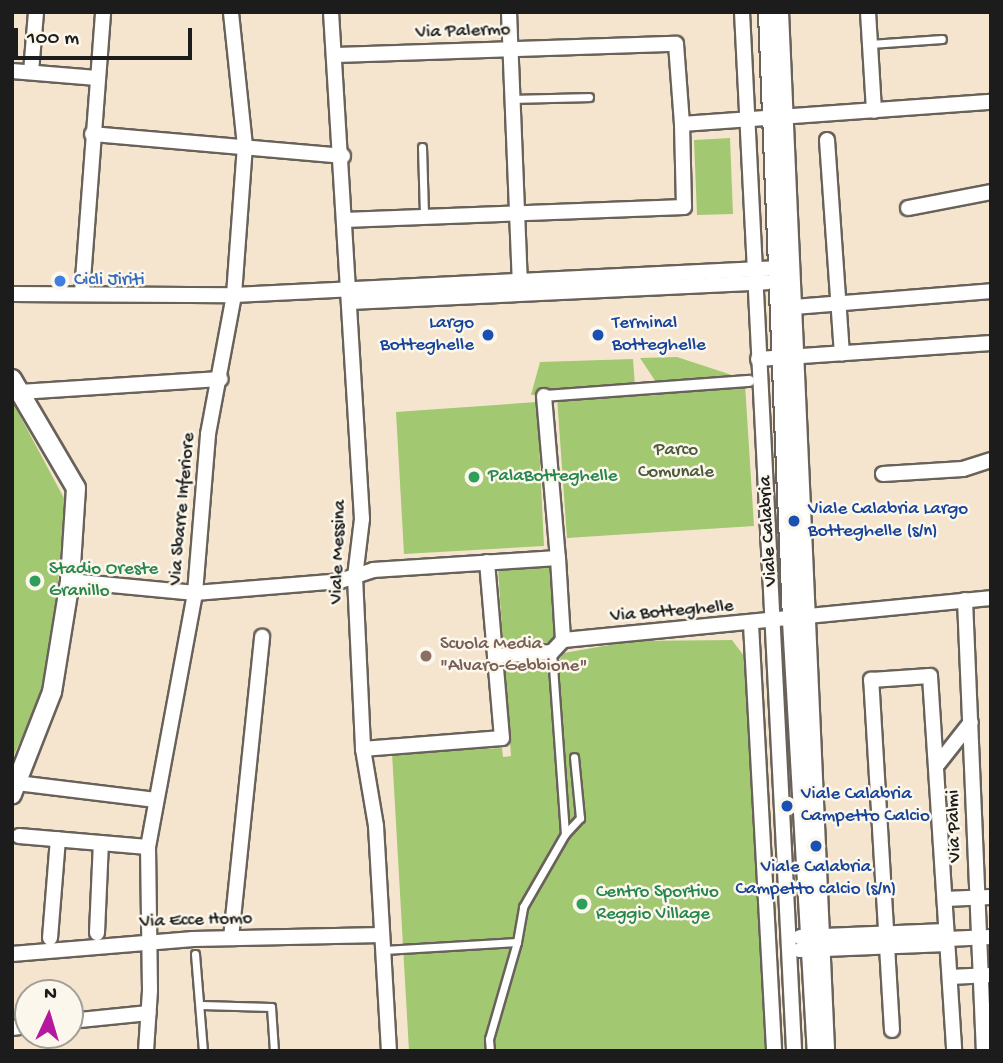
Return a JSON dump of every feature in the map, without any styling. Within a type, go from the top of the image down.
[{"type":"main road","name":"Viale Calabria","points":[[755,12],[767,121]]},
{"type":"main road","name":"Viale Calabria","points":[[768,12],[765,274],[777,358],[788,621],[817,1051]]},
{"type":"main road","name":"Viale Calabria","points":[[804,1051],[811,943]]},
{"type":"street","points":[[31,72],[36,12]]},
{"type":"street","points":[[82,293],[103,12]]},
{"type":"street","name":"Via Sbarre Inferiore","points":[[146,1051],[149,1013],[148,847],[195,593],[208,434],[221,379],[234,295],[245,146],[231,12]]},
{"type":"street","name":"Viale Messina","points":[[331,12],[343,156],[344,220],[362,519],[355,577],[363,749],[376,826],[389,1051]]},
{"type":"street","points":[[509,12],[520,281]]},
{"type":"street","name":"Viale Calabria","points":[[742,12],[767,121],[794,307],[777,358]]},
{"type":"street","name":"Viale Calabria","points":[[767,121],[781,12]]},
{"type":"street","points":[[868,12],[874,111]]},
{"type":"street","name":"Via Palermo","points":[[335,55],[676,44],[682,124]]},
{"type":"street","points":[[12,71],[97,78]]},
{"type":"street","points":[[344,220],[684,207],[682,124],[767,121],[991,102]]},
{"type":"street","points":[[92,134],[343,156]]},
{"type":"street","points":[[827,140],[842,354]]},
{"type":"street","points":[[908,208],[991,192]]},
{"type":"street","points":[[349,296],[520,281],[765,274]]},
{"type":"street","points":[[12,293],[349,296],[765,274]]},
{"type":"street","name":"Viale Calabria","points":[[765,274],[777,358]]},
{"type":"street","points":[[794,307],[991,291]]},
{"type":"street","points":[[777,358],[991,344]]},
{"type":"street","points":[[156,800],[15,789],[52,692],[70,581],[76,488],[15,386],[221,379]]},
{"type":"street","points":[[495,656],[552,652],[563,640],[544,396],[749,381]]},
{"type":"street","points":[[883,474],[963,469],[991,460]]},
{"type":"street","points":[[70,581],[195,593],[355,577],[373,570],[558,558]]},
{"type":"street","points":[[363,749],[502,738],[487,562]]},
{"type":"street","name":"Via Botteghelle","points":[[563,640],[788,621],[991,598]]},
{"type":"street","name":"Via Palmi","points":[[965,600],[983,898],[984,1051]]},
{"type":"street","name":"Viale Calabria","points":[[788,621],[794,1051]]},
{"type":"street","points":[[751,624],[774,1051]]},
{"type":"street","points":[[733,626],[755,662]]},
{"type":"street","points":[[231,938],[262,638]]},
{"type":"street","name":"Via Palmi","points":[[887,940],[871,680],[930,676],[938,764],[954,1051]]},
{"type":"street","points":[[938,764],[971,722]]},
{"type":"street","points":[[19,836],[148,847]]},
{"type":"street","points":[[50,938],[58,839]]},
{"type":"street","points":[[97,933],[101,843]]},
{"type":"street","points":[[945,899],[983,898]]},
{"type":"street","name":"Via Ecce Homo","points":[[12,954],[149,941],[382,934]]},
{"type":"street","points":[[811,943],[984,937]]},
{"type":"street","points":[[887,940],[892,1030]]},
{"type":"street","name":"Viale Calabria","points":[[811,943],[827,1051]]},
{"type":"street","points":[[950,977],[985,975]]},
{"type":"street","points":[[84,1020],[149,1013]]},
{"type":"lane","points":[[870,44],[943,39]]},
{"type":"lane","points":[[512,99],[589,97]]},
{"type":"lane","points":[[422,147],[424,216]]},
{"type":"lane","points":[[552,652],[565,834]]},
{"type":"lane","points":[[490,1051],[517,942],[523,906],[565,834],[580,818],[574,757]]},
{"type":"lane","points":[[384,950],[517,942]]},
{"type":"lane","points":[[195,954],[203,1051]]},
{"type":"lane","points":[[201,1005],[271,1007],[274,1051]]},
{"type":"green space","points":[[730,138],[733,214],[697,215],[694,140]]},
{"type":"green space","points":[[677,357],[744,379],[658,385],[640,358]]},
{"type":"green space","points":[[633,359],[635,387],[531,395],[540,362]]},
{"type":"green space","name":"Parco Comunale","points":[[745,384],[754,526],[567,538],[557,397],[633,392],[639,396],[658,395],[664,389]]},
{"type":"green space","name":"Stadio Oreste Granillo","points":[[12,401],[65,500],[50,677],[12,759]]},
{"type":"green space","name":"PalaBotteghelle","points":[[537,402],[544,546],[404,554],[396,412]]},
{"type":"green space","points":[[551,565],[556,642],[503,645],[498,568]]},
{"type":"green space","name":"Centro Sportivo Reggio Village","points":[[732,640],[753,668],[770,1051],[409,1051],[392,753],[502,748],[503,757],[511,756],[504,666],[558,662],[564,653],[632,641]]},
{"type":"place","name":"Cicli Jiriti","points":[[60,281]]},
{"type":"place","name":"Largo Botteghelle","points":[[488,335]]},
{"type":"place","name":"Terminal Botteghelle","points":[[598,335]]},
{"type":"place","name":"PalaBotteghelle","points":[[474,477]]},
{"type":"place","name":"Viale Calabria Largo Botteghelle (s/n)","points":[[794,521]]},
{"type":"place","name":"Stadio Oreste Granillo","points":[[35,581]]},
{"type":"place","name":"Scuola Media \"Alvaro-Gebbione\"","points":[[426,656]]},
{"type":"place","name":"Viale Calabria Campetto Calcio","points":[[787,806]]},
{"type":"place","name":"Viale Calabria Campetto calcio (s/n)","points":[[816,846]]},
{"type":"place","name":"Centro Sportivo Reggio Village","points":[[582,904]]}]
